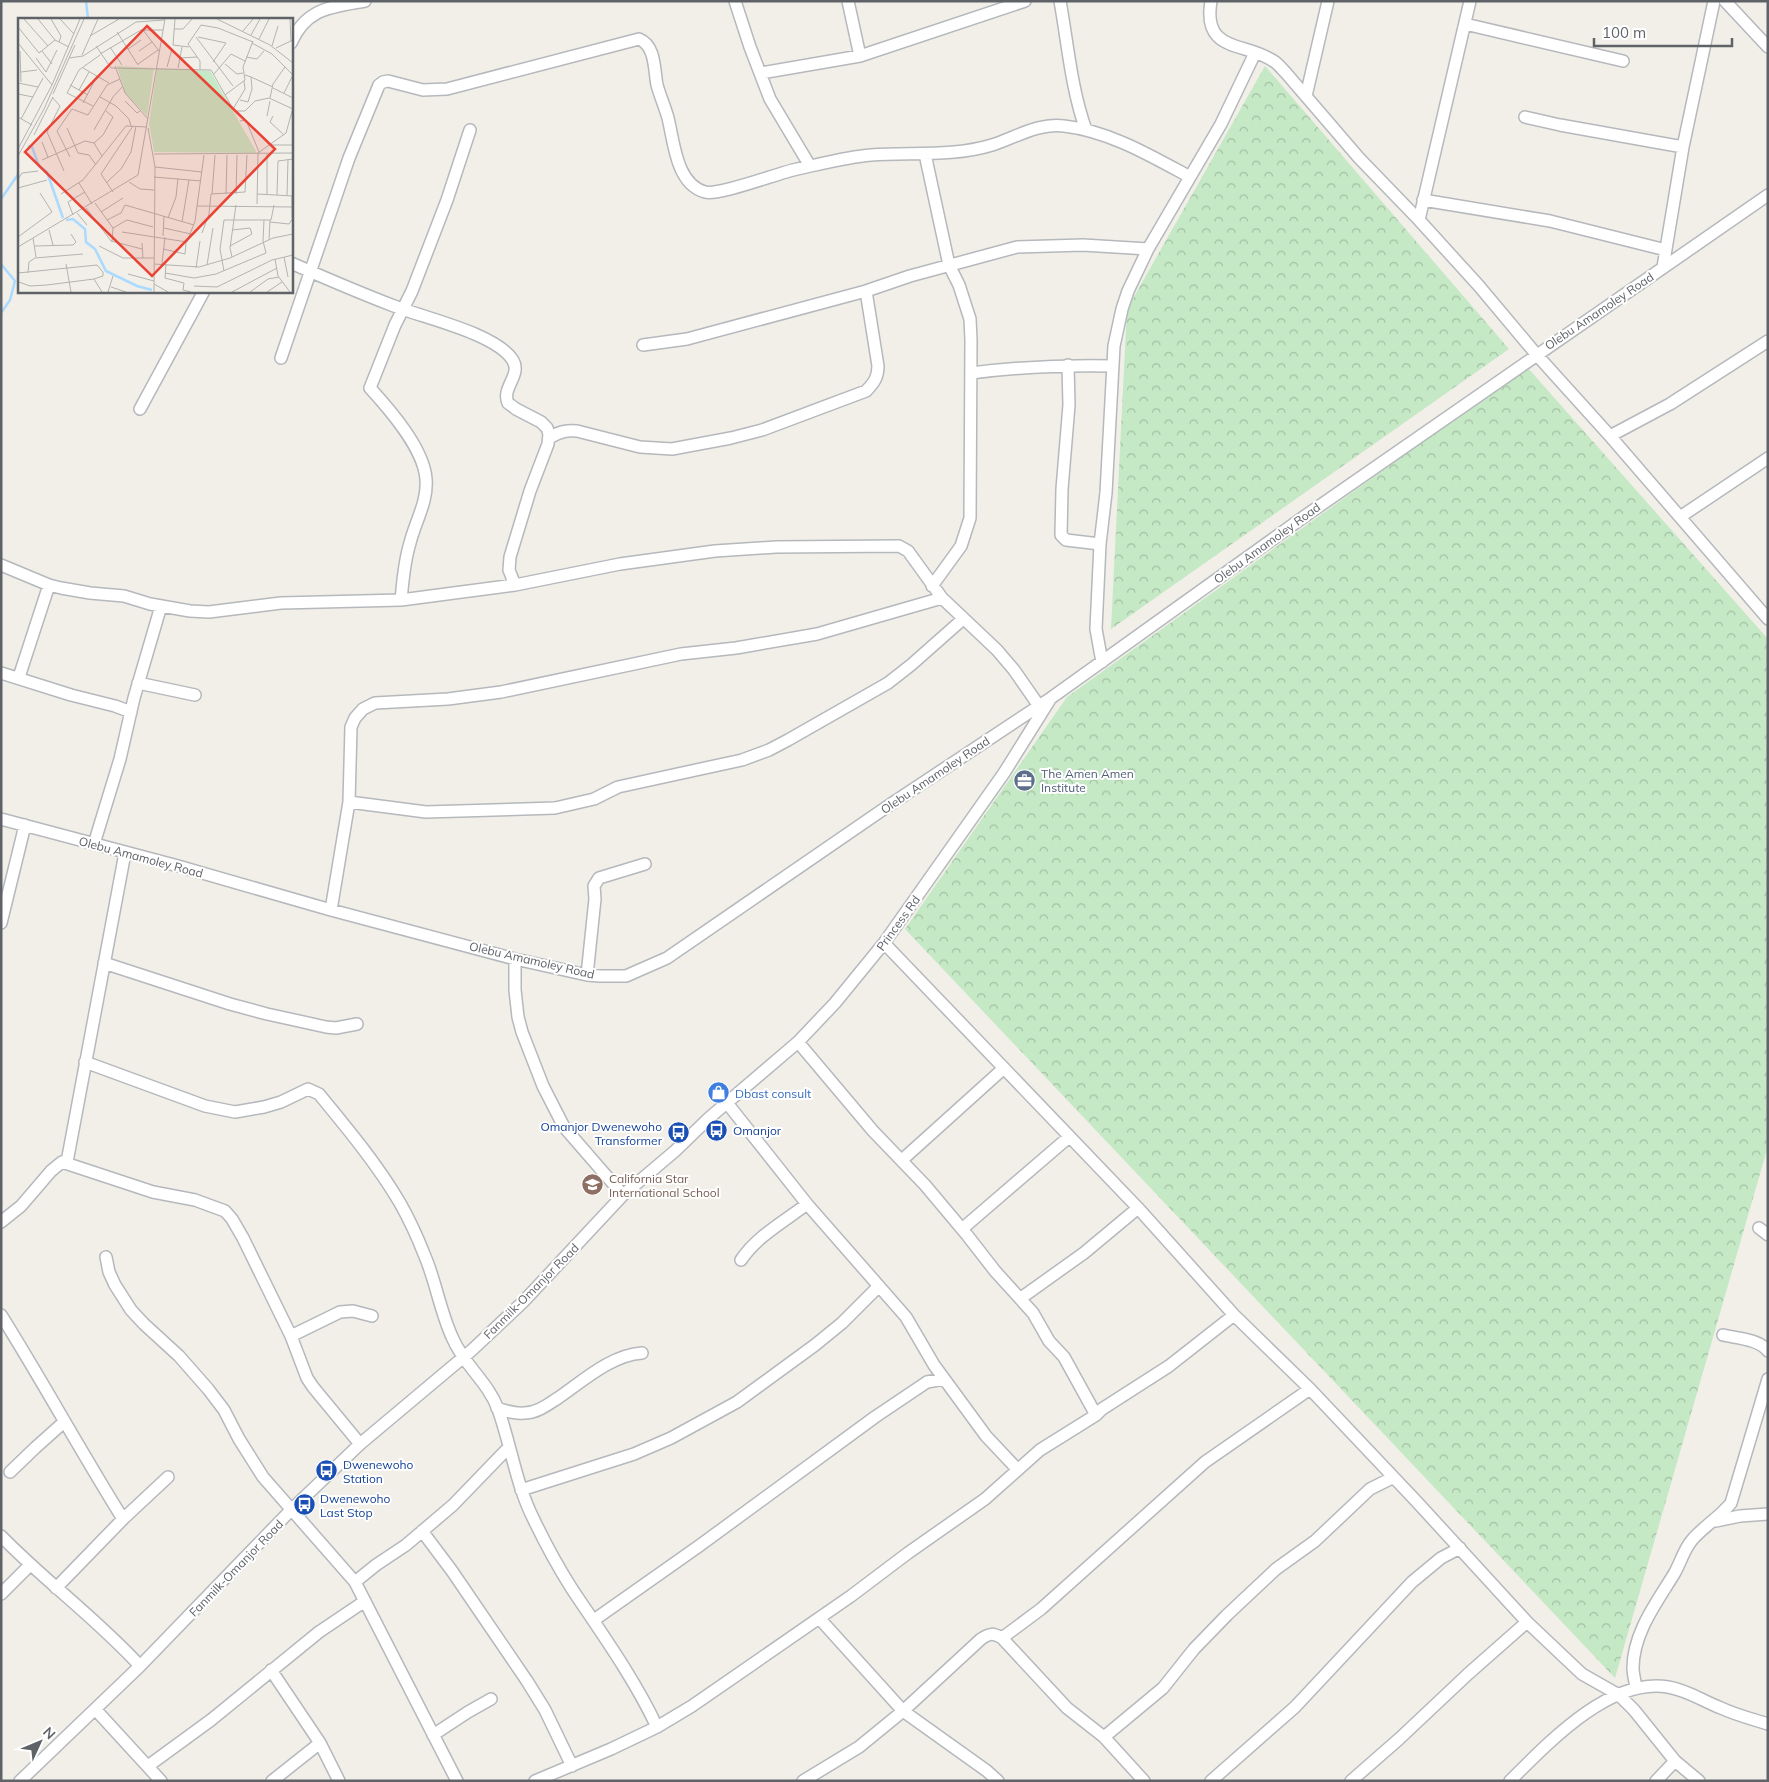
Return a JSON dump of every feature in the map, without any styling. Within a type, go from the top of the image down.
[{"type":"street","points":[[292,42],[302,24],[313,14],[325,8],[365,1]]},
{"type":"street","points":[[736,1],[770,99],[810,166]]},
{"type":"street","points":[[848,1],[860,56]]},
{"type":"street","points":[[760,73],[860,56],[1025,1]]},
{"type":"street","points":[[1060,1],[1072,80],[1078,108],[1086,130]]},
{"type":"street","points":[[1211,1],[1210,22],[1216,35],[1235,46],[1275,62],[1359,158],[1479,286],[1536,354],[1610,436],[1768,619]]},
{"type":"street","points":[[1306,96],[1328,1]]},
{"type":"street","points":[[1419,220],[1470,1]]},
{"type":"street","points":[[1663,267],[1683,147],[1714,1]]},
{"type":"street","points":[[1725,1],[1768,47]]},
{"type":"street","points":[[1464,24],[1623,61]]},
{"type":"street","points":[[281,358],[350,158],[379,85],[388,81],[423,90],[447,89],[639,39],[647,44],[652,53],[658,88],[668,116],[678,160],[683,173],[694,186],[707,193],[810,166],[871,155],[952,152],[990,146],[1039,128],[1062,125],[1086,130],[1141,151],[1190,177]]},
{"type":"street","points":[[1102,662],[1096,629],[1100,544],[1106,493],[1114,346],[1122,309],[1128,291],[1148,249],[1221,124],[1255,54]]},
{"type":"street","points":[[1525,117],[1683,147]]},
{"type":"street","points":[[401,600],[404,567],[410,541],[422,509],[426,480],[420,454],[370,388],[395,325],[404,310],[447,200],[470,130]]},
{"type":"street","points":[[925,154],[949,265],[959,285],[970,319],[971,373],[970,518],[961,546],[932,586]]},
{"type":"street","name":"Olebu Amamoley Road","points":[[1,819],[515,959],[600,976],[626,976],[667,958],[891,804],[1051,698],[1305,516],[1536,354],[1768,195]]},
{"type":"street","points":[[1423,200],[1550,221],[1666,250]]},
{"type":"street","points":[[643,345],[687,339],[866,291],[949,265],[1017,248],[1083,245],[1148,249]]},
{"type":"street","points":[[292,264],[404,310],[471,333],[494,344],[513,361],[516,371],[506,394],[508,403],[516,410],[541,422],[547,428],[549,438],[510,556],[510,570],[515,585]]},
{"type":"street","points":[[549,438],[568,430],[640,446],[672,449],[762,430],[866,391],[878,376],[866,291]]},
{"type":"street","points":[[140,410],[203,292]]},
{"type":"street","points":[[1610,436],[1670,404],[1768,341]]},
{"type":"street","points":[[1068,365],[1069,405],[1062,489],[1062,535],[1066,540],[1100,544]]},
{"type":"street","points":[[971,373],[1016,367],[1113,366]]},
{"type":"street","points":[[1680,518],[1767,459]]},
{"type":"street","points":[[1,565],[49,585],[90,593],[124,596],[161,606],[190,611],[209,612],[281,604],[401,600],[515,585],[620,564],[715,551],[899,546],[908,551],[942,598],[997,650],[1014,670],[1039,706]]},
{"type":"street","points":[[19,677],[49,585]]},
{"type":"street","points":[[331,910],[349,802],[351,727],[355,718],[363,709],[375,703],[448,699],[501,692],[681,654],[736,648],[817,634],[942,598]]},
{"type":"street","points":[[94,844],[120,759],[138,683],[161,606]]},
{"type":"street","points":[[349,802],[426,812],[555,808],[594,799],[618,787],[742,760],[769,750],[788,740],[888,683],[963,619]]},
{"type":"street","points":[[1,673],[131,712]]},
{"type":"street","points":[[138,683],[195,695]]},
{"type":"street","name":"Princess Rd","points":[[623,1195],[675,1152],[709,1118],[798,1042],[835,1002],[884,943],[1001,778],[1051,698]]},
{"type":"street","points":[[1,923],[25,825]]},
{"type":"street","points":[[67,1162],[124,853]]},
{"type":"street","points":[[587,974],[596,881],[599,878],[645,864]]},
{"type":"street","points":[[884,943],[1138,1208],[1234,1315],[1310,1389],[1527,1622],[1582,1674],[1619,1695],[1646,1722],[1675,1761],[1699,1781]]},
{"type":"street","points":[[515,959],[515,990],[518,1017],[543,1086],[564,1127],[623,1195]]},
{"type":"street","points":[[104,963],[230,1004],[275,1016],[336,1028],[356,1024]]},
{"type":"street","points":[[798,1042],[873,1131],[902,1160],[962,1229],[995,1271],[1033,1313],[1049,1340],[1064,1357],[1096,1415]]},
{"type":"street","points":[[85,1062],[204,1106],[235,1112],[281,1102],[308,1089],[319,1094],[366,1153],[400,1203],[425,1256],[448,1328],[463,1358],[491,1395],[497,1408],[521,1490],[533,1518],[563,1574],[643,1699],[657,1727]]},
{"type":"street","points":[[902,1160],[1004,1068]]},
{"type":"street","points":[[727,1102],[807,1204],[906,1317],[944,1379],[986,1436],[1018,1470]]},
{"type":"street","points":[[962,1229],[1069,1137]]},
{"type":"street","points":[[1,1222],[21,1206],[57,1165],[62,1162],[67,1162],[153,1192],[195,1200],[225,1211],[242,1238],[292,1336],[307,1378],[360,1444]]},
{"type":"street","name":"Fanmilk-Omanjor Road","points":[[20,1781],[140,1666],[291,1510],[360,1444],[463,1358],[522,1302],[587,1236],[623,1195]]},
{"type":"street","points":[[741,1260],[747,1250],[756,1242],[807,1204]]},
{"type":"street","points":[[1021,1298],[1084,1253],[1138,1208]]},
{"type":"street","points":[[106,1257],[109,1272],[115,1285],[132,1310],[144,1324],[179,1356],[208,1389],[224,1410],[239,1440],[263,1477],[355,1582],[457,1781]]},
{"type":"street","points":[[521,1490],[634,1454],[672,1438],[737,1402],[836,1328],[879,1286]]},
{"type":"street","points":[[292,1336],[340,1312],[353,1311],[372,1316]]},
{"type":"street","points":[[1,1315],[123,1519]]},
{"type":"street","points":[[535,1781],[657,1727],[692,1706],[985,1499],[1040,1450],[1169,1366],[1234,1315]]},
{"type":"street","points":[[1723,1335],[1757,1343],[1768,1351]]},
{"type":"street","points":[[497,1408],[513,1413],[525,1414],[543,1408],[605,1366],[628,1354],[642,1353]]},
{"type":"street","points":[[594,1620],[699,1546],[875,1417],[928,1382],[944,1379]]},
{"type":"street","points":[[1636,1687],[1633,1668],[1643,1626],[1660,1593],[1675,1572],[1682,1553],[1693,1539],[1723,1513],[1731,1503],[1768,1379]]},
{"type":"street","points":[[1002,1638],[1041,1609],[1205,1462],[1310,1389]]},
{"type":"street","points":[[10,1472],[64,1422]]},
{"type":"street","points":[[355,1582],[376,1564],[406,1545],[453,1505],[509,1447]]},
{"type":"street","points":[[56,1588],[168,1476]]},
{"type":"street","points":[[1104,1737],[1163,1688],[1194,1649],[1226,1615],[1276,1569],[1315,1541],[1370,1489],[1392,1478]]},
{"type":"street","points":[[1712,1522],[1740,1516],[1768,1514]]},
{"type":"street","points":[[422,1531],[528,1681],[545,1710],[572,1766]]},
{"type":"street","points":[[1,1536],[30,1565],[109,1634],[140,1666]]},
{"type":"street","points":[[1212,1781],[1300,1701],[1419,1576],[1441,1558],[1460,1548]]},
{"type":"street","points":[[1,1594],[30,1565]]},
{"type":"street","points":[[148,1766],[211,1720],[327,1626],[365,1601]]},
{"type":"street","points":[[819,1618],[903,1711],[998,1781]]},
{"type":"street","points":[[1351,1781],[1527,1622]]},
{"type":"street","points":[[803,1781],[859,1747],[903,1711],[965,1653],[988,1634],[994,1634],[1002,1638],[1067,1708],[1104,1737],[1144,1781]]},
{"type":"street","points":[[272,1670],[320,1743],[339,1781]]},
{"type":"street","points":[[1510,1781],[1540,1751],[1584,1714],[1636,1687],[1669,1687],[1691,1694],[1720,1708],[1768,1724]]},
{"type":"street","points":[[433,1735],[491,1699]]},
{"type":"street","points":[[95,1709],[161,1781]]},
{"type":"street","points":[[272,1781],[320,1743]]},
{"type":"street","points":[[1656,1781],[1675,1761]]},
{"type":"green space","points":[[1265,66],[1509,349],[1111,629],[1127,309]]},
{"type":"green space","points":[[1527,367],[1768,639],[1768,1146],[1615,1678],[905,929],[1067,697]]},
{"type":"waterway","points":[[86,1],[88,18]]},
{"type":"waterway","points":[[1,199],[18,174]]},
{"type":"waterway","points":[[1,264],[15,281],[10,300],[1,313]]},
{"type":"place","name":"The Amen Amen Institute","points":[[1025,780]]},
{"type":"place","name":"Dbast consult","points":[[719,1093]]},
{"type":"place","name":"Omanjor","points":[[717,1130]]},
{"type":"place","name":"Omanjor Dwenewoho Transformer","points":[[678,1133]]},
{"type":"place","name":"California Star International School","points":[[593,1185]]},
{"type":"place","name":"Dwenewoho Station","points":[[327,1471]]},
{"type":"place","name":"Dwenewoho Last Stop","points":[[304,1505]]}]
